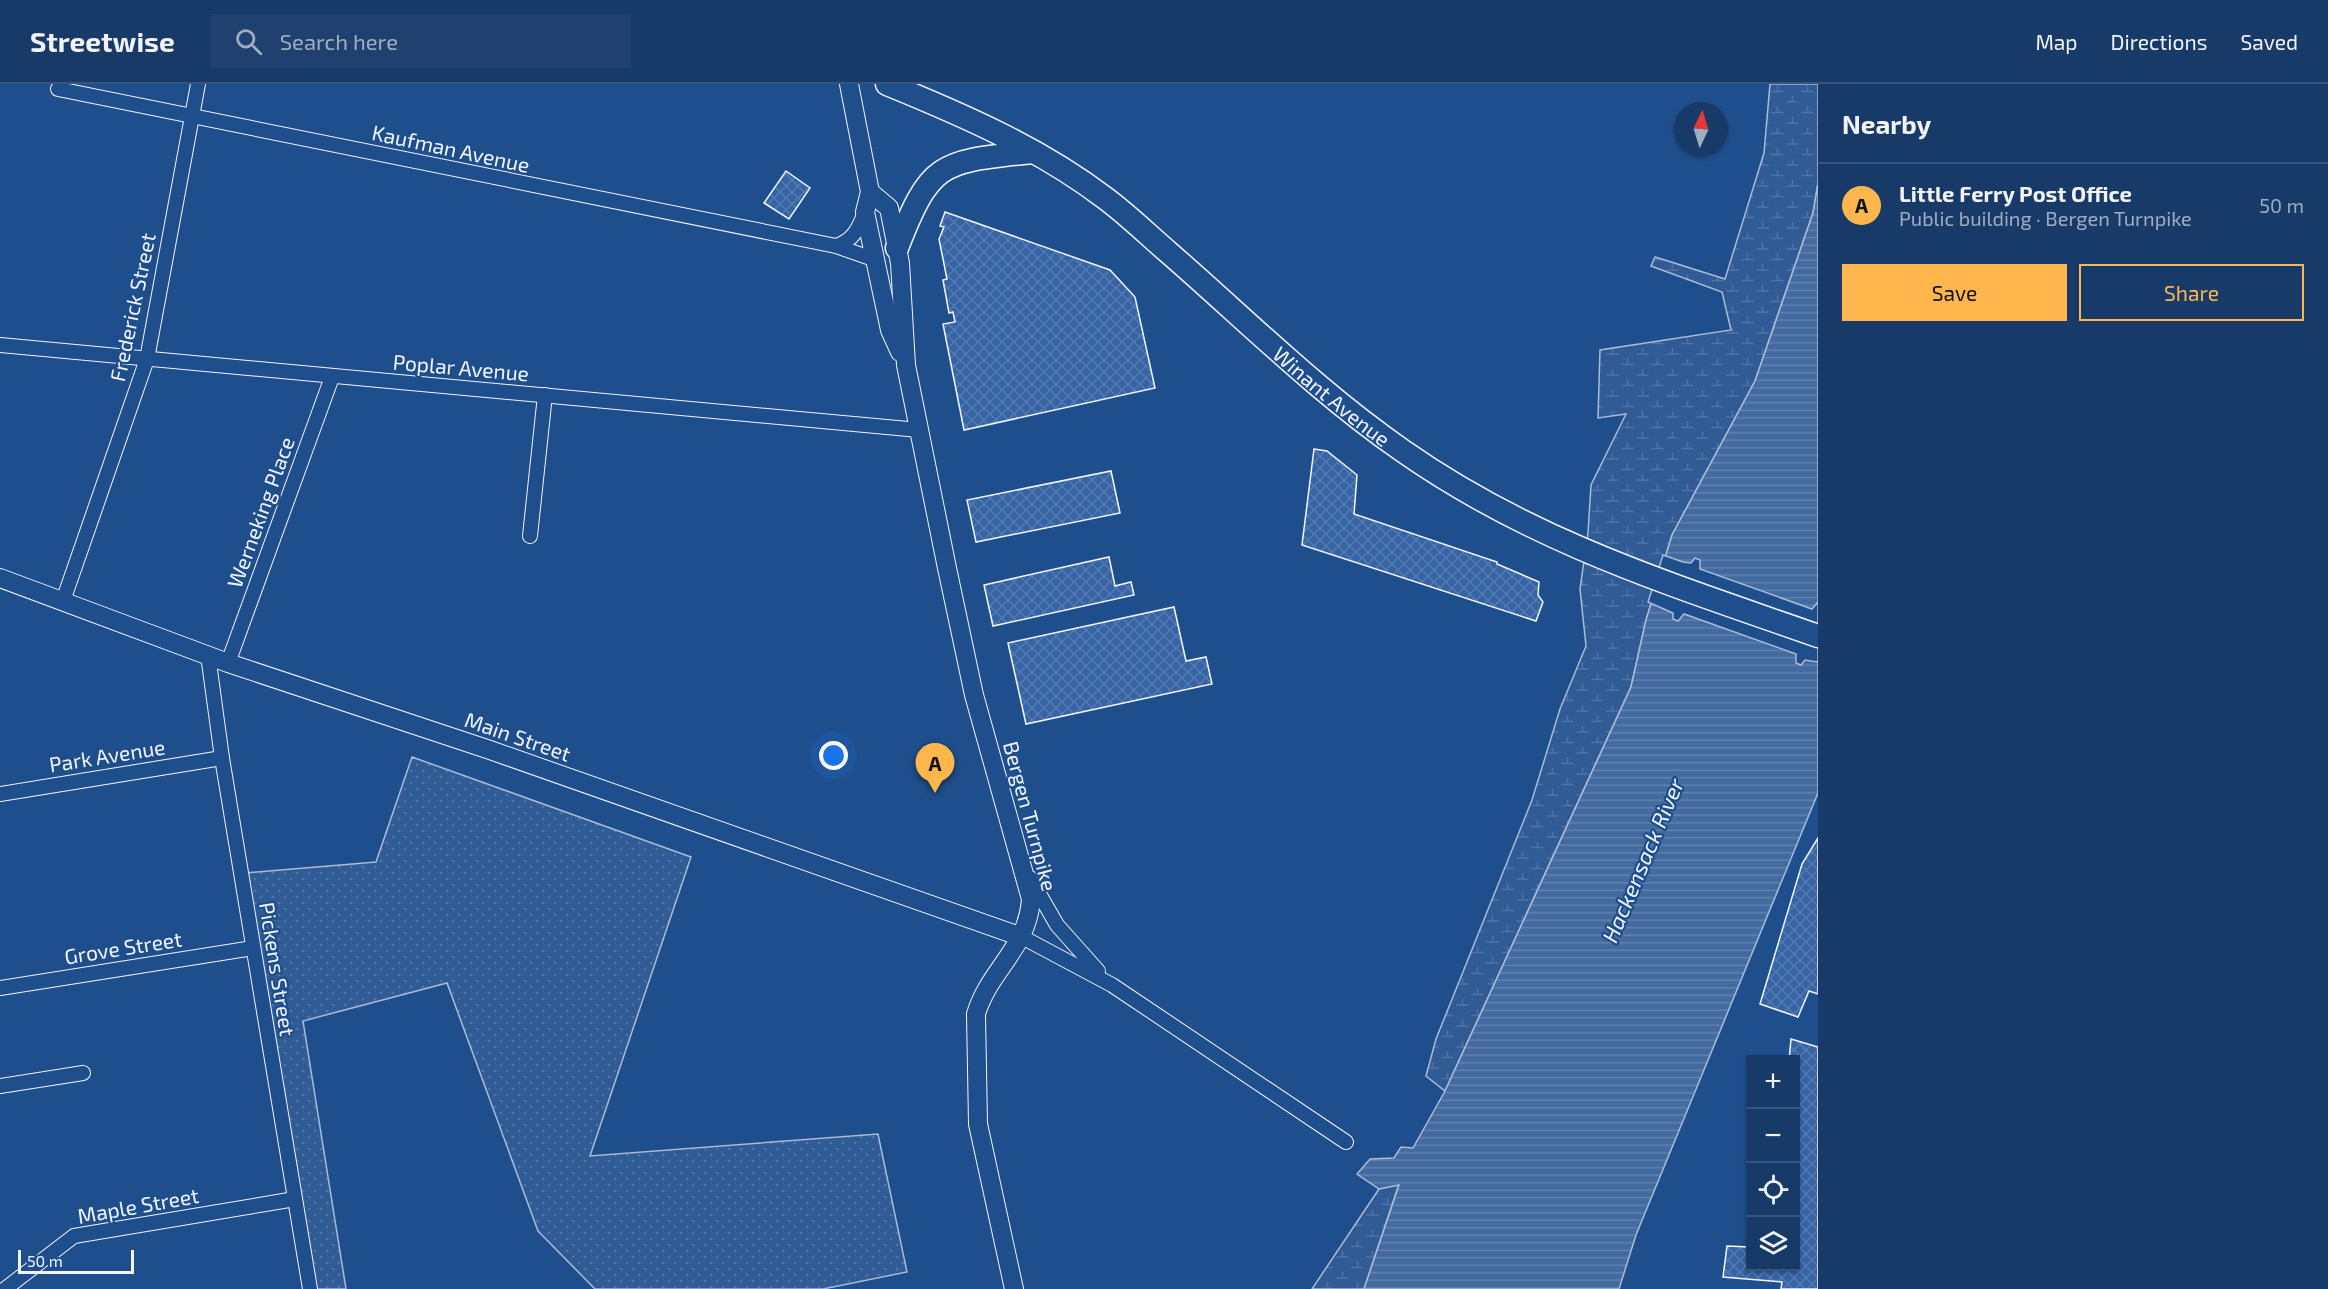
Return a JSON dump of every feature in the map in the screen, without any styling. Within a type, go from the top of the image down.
[{"type":"highway","name":"Winant Avenue","points":[[887,84],[984,125],[1032,152],[1106,199],[1363,422],[1471,496],[1537,531],[1598,557],[1818,636]]},
{"type":"highway","points":[[897,248],[917,198],[938,174],[967,160],[1032,152]]},
{"type":"street","name":"Frederick Street","points":[[63,601],[147,359],[198,84]]},
{"type":"street","name":"Bergen Turnpike","points":[[849,84],[870,192],[866,212],[890,330],[906,365]]},
{"type":"street","name":"Kaufman Avenue","points":[[58,89],[836,246],[876,260]]},
{"type":"street","name":"Bergen Turnpike","points":[[870,192],[889,208],[897,248],[906,365],[919,430],[974,695],[1024,866],[1031,899],[1030,919],[1022,937],[981,999],[976,1014],[978,1124],[1014,1289]]},
{"type":"street","points":[[836,246],[845,243],[854,235],[866,212]]},
{"type":"street","name":"Poplar Avenue","points":[[0,345],[919,430]]},
{"type":"street","name":"Werneking Place","points":[[228,663],[332,377]]},
{"type":"street","points":[[530,536],[545,395]]},
{"type":"street","name":"Main Street","points":[[0,578],[228,663],[490,750],[1022,937]]},
{"type":"street","name":"Pickens Street","points":[[208,655],[222,758],[310,1289]]},
{"type":"street","name":"Park Avenue","points":[[0,794],[222,758]]},
{"type":"street","points":[[1024,866],[1057,925],[1081,955],[1112,985]]},
{"type":"street","points":[[1022,937],[1112,985],[1346,1142]]},
{"type":"street","name":"Grove Street","points":[[0,988],[254,948]]},
{"type":"street","points":[[0,1086],[83,1073]]},
{"type":"street","name":"Maple Street","points":[[5,1289],[74,1236],[295,1199]]},
{"type":"green space","points":[[1770,84],[1818,84],[1818,183],[1813,213],[1755,381],[1672,535],[1646,620],[1631,687],[1445,1091],[1426,1076],[1436,1039],[1532,800],[1560,709],[1586,646],[1580,589],[1588,533],[1591,485],[1626,414],[1598,418],[1600,350],[1731,330],[1722,292],[1651,266],[1655,257],[1725,279],[1764,153]]},
{"type":"green space","points":[[412,757],[691,857],[590,1156],[878,1134],[907,1272],[823,1289],[595,1289],[538,1231],[447,983],[303,1021],[346,1289],[310,1289],[244,873],[376,862]]},
{"type":"green space","points":[[1399,1184],[1364,1289],[1312,1289],[1379,1189]]},
{"type":"water","name":"Hackensack River","points":[[1818,183],[1818,793],[1636,1235],[1619,1289],[1364,1289],[1399,1185],[1379,1189],[1357,1174],[1370,1159],[1394,1158],[1401,1147],[1413,1148],[1445,1091],[1631,687],[1646,620],[1672,535],[1755,381],[1813,213]]},
{"type":"pier","points":[[1663,555],[1691,563],[1695,558],[1700,560],[1700,569],[1812,609],[1818,602],[1818,662],[1805,660],[1801,665],[1796,663],[1796,654],[1684,614],[1678,621],[1673,619],[1673,613],[1648,602]]},
{"type":"building","points":[[786,171],[810,188],[789,219],[764,203]]},
{"type":"building","points":[[945,212],[1110,270],[1135,297],[1155,388],[964,430],[943,324],[955,322],[953,312],[949,313],[943,280],[947,279],[939,239],[944,227],[940,226]]},
{"type":"building","points":[[1314,449],[1327,451],[1357,475],[1354,514],[1497,562],[1497,564],[1539,582],[1538,595],[1543,602],[1536,621],[1302,545]]},
{"type":"building","points":[[1111,471],[1120,513],[976,542],[967,500]]},
{"type":"building","points":[[1109,557],[1115,586],[1131,582],[1134,595],[993,626],[984,585]]},
{"type":"building","points":[[1174,607],[1186,661],[1206,657],[1212,684],[1026,724],[1008,643]]},
{"type":"building","points":[[1818,838],[1818,994],[1809,991],[1798,1017],[1760,1004],[1802,864]]},
{"type":"building","points":[[1791,1039],[1818,1047],[1818,1289],[1781,1289],[1782,1282],[1723,1277],[1727,1246],[1746,1247],[1746,1271],[1800,1271],[1800,1055],[1789,1055]]},
{"type":"place","name":"Little Ferry Post Office","points":[[935,793]]}]
